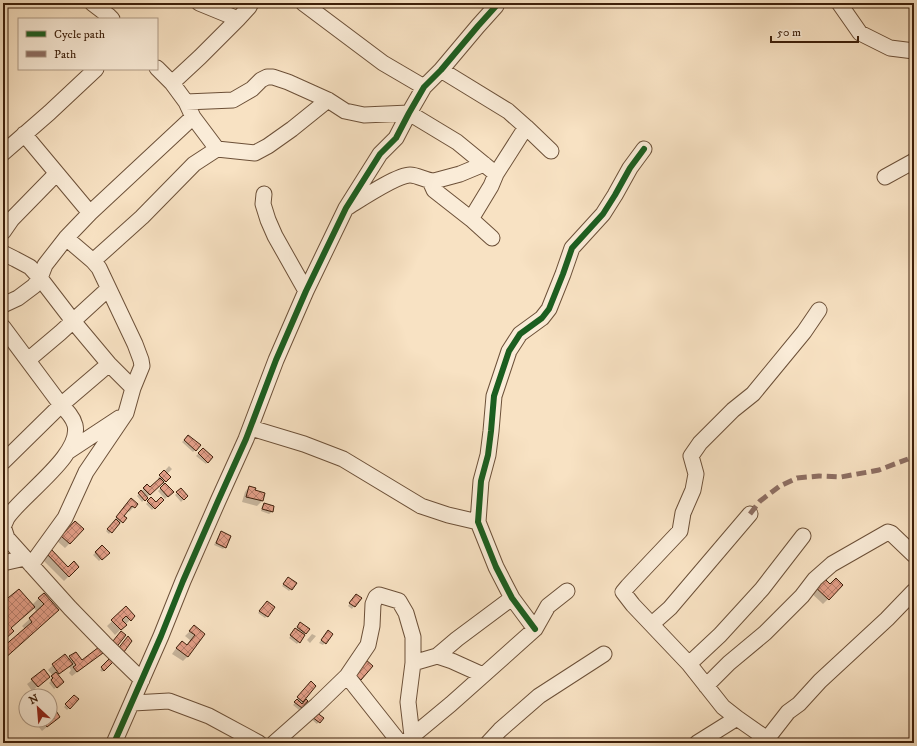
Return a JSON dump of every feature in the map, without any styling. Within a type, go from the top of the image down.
[{"type":"street","points":[[92,3],[111,18]]},
{"type":"street","points":[[199,3],[238,19]]},
{"type":"street","points":[[172,83],[238,19],[251,3]]},
{"type":"street","points":[[303,3],[320,8],[383,63],[424,88]]},
{"type":"street","points":[[839,3],[860,33],[890,48],[914,51]]},
{"type":"street","points":[[114,743],[161,636],[189,566],[251,428],[276,360],[306,291],[346,208],[380,154],[396,138],[409,112],[424,88],[496,6]]},
{"type":"street","points":[[158,69],[172,83],[186,102],[193,117],[217,149]]},
{"type":"street","points":[[3,153],[95,70]]},
{"type":"street","points":[[441,70],[508,111],[551,151]]},
{"type":"street","points":[[186,102],[233,100],[252,89],[261,80],[267,77],[273,77],[328,100],[345,111],[364,115],[409,112],[457,142],[490,169],[491,186],[471,219]]},
{"type":"street","points":[[93,261],[142,217],[194,164],[217,149],[255,153],[268,146],[292,129],[328,100]]},
{"type":"street","points":[[3,305],[28,292],[40,278],[45,265],[66,238],[90,213],[193,117]]},
{"type":"street","points":[[346,208],[386,184],[406,176],[411,175],[434,181],[460,174],[490,169],[526,127]]},
{"type":"street","points":[[24,134],[90,213]]},
{"type":"street","points":[[535,630],[512,598],[496,566],[478,522],[481,481],[488,455],[494,396],[509,351],[520,334],[542,318],[549,308],[572,248],[603,214],[630,168],[644,149]]},
{"type":"street","points":[[885,177],[914,161]]},
{"type":"street","points":[[3,232],[12,219],[56,174]]},
{"type":"street","points":[[430,181],[434,190],[471,219],[492,238]]},
{"type":"street","points":[[264,194],[263,204],[268,220],[275,236],[306,291]]},
{"type":"street","points":[[3,563],[28,562],[65,518],[86,472],[126,413],[142,364],[135,344],[99,268],[66,238]]},
{"type":"street","points":[[3,254],[30,267],[109,364],[133,388]]},
{"type":"street","points":[[28,360],[108,289]]},
{"type":"street","points":[[819,310],[804,332],[753,394],[733,410],[700,443],[691,456],[696,474],[693,490],[683,513],[680,531],[623,592],[633,606],[689,664],[724,707],[767,739],[788,712],[799,704],[820,681],[887,619],[914,591]]},
{"type":"street","points":[[4,331],[70,415],[75,425],[76,433],[74,442],[69,452],[50,474],[16,507],[7,518],[3,526],[5,545],[28,562],[70,608],[142,680]]},
{"type":"street","points":[[3,462],[61,405],[109,364]]},
{"type":"street","points":[[69,452],[126,413]]},
{"type":"street","points":[[251,428],[304,444],[343,459],[421,506],[448,515],[478,522]]},
{"type":"street","points":[[652,624],[670,608],[750,514]]},
{"type":"street","points":[[706,686],[729,663],[765,633],[802,596],[815,579],[832,564],[888,532],[891,533],[914,555]]},
{"type":"street","points":[[689,664],[720,634],[762,589],[803,536]]},
{"type":"street","points":[[405,741],[451,704],[535,630],[548,606],[567,591]]},
{"type":"street","points":[[274,743],[347,676],[368,645],[372,626],[373,604],[376,597],[379,595],[399,601],[406,613],[413,637],[413,663],[405,741]]},
{"type":"street","points":[[413,663],[437,656],[457,639],[512,598]]},
{"type":"street","points":[[488,743],[500,730],[539,696],[604,654]]},
{"type":"street","points":[[437,656],[452,660],[483,675]]},
{"type":"street","points":[[347,676],[405,741]]},
{"type":"street","points":[[132,703],[169,701],[209,716],[259,743]]},
{"type":"street","points":[[697,743],[737,718]]},
{"type":"building","points":[[188,435],[201,445],[196,451],[184,440]]},
{"type":"building","points":[[203,448],[213,457],[208,463],[198,453]]},
{"type":"building","points":[[164,470],[171,477],[166,482],[159,475]]},
{"type":"building","points":[[160,478],[164,482],[150,495],[143,488],[147,484],[150,487]]},
{"type":"building","points":[[165,483],[174,492],[168,497],[160,488]]},
{"type":"building","points":[[249,486],[256,488],[255,490],[265,493],[263,501],[246,497]]},
{"type":"building","points":[[181,488],[188,496],[184,500],[176,492]]},
{"type":"building","points":[[141,490],[148,498],[145,501],[138,493]]},
{"type":"building","points":[[151,497],[156,502],[161,497],[164,500],[155,509],[147,501]]},
{"type":"building","points":[[131,498],[138,504],[135,508],[132,506],[124,516],[127,518],[123,523],[116,517]]},
{"type":"building","points":[[264,503],[274,506],[273,512],[262,509]]},
{"type":"building","points":[[116,519],[120,523],[112,533],[107,529]]},
{"type":"building","points":[[75,521],[84,529],[70,544],[61,536]]},
{"type":"building","points":[[221,531],[231,536],[226,548],[216,543]]},
{"type":"building","points":[[102,545],[110,553],[102,560],[95,552]]},
{"type":"building","points":[[50,548],[68,567],[74,561],[79,567],[69,577],[45,552]]},
{"type":"building","points":[[821,575],[830,584],[836,578],[843,585],[829,600],[812,584]]},
{"type":"building","points":[[288,577],[297,583],[292,590],[283,584]]},
{"type":"building","points":[[19,589],[35,607],[11,628],[14,631],[3,641],[3,602]]},
{"type":"building","points":[[44,593],[59,610],[3,660],[3,647],[32,622],[29,618],[44,604],[38,598]]},
{"type":"building","points":[[356,594],[362,598],[355,607],[349,603]]},
{"type":"building","points":[[267,601],[275,607],[268,617],[259,611]]},
{"type":"building","points":[[126,606],[135,616],[131,621],[126,616],[122,620],[127,625],[121,630],[111,620]]},
{"type":"building","points":[[300,622],[310,629],[306,634],[297,627]]},
{"type":"building","points":[[194,625],[205,634],[188,657],[176,648],[182,641],[187,645],[195,635],[189,631]]},
{"type":"building","points":[[295,628],[305,635],[300,643],[290,635]]},
{"type":"building","points":[[328,630],[333,634],[326,644],[321,640]]},
{"type":"building","points":[[121,631],[126,635],[115,649],[117,650],[128,636],[132,641],[121,656],[109,646]]},
{"type":"building","points":[[99,647],[103,653],[77,672],[73,667],[76,665],[69,656],[76,652],[82,660]]},
{"type":"building","points":[[65,654],[73,664],[59,674],[52,664]]},
{"type":"building","points":[[110,658],[113,662],[104,671],[101,667]]},
{"type":"building","points":[[365,659],[373,666],[361,680],[353,673]]},
{"type":"building","points":[[44,669],[50,677],[38,687],[31,679]]},
{"type":"building","points":[[56,672],[64,682],[57,688],[51,680],[53,678],[51,676]]},
{"type":"building","points":[[311,681],[316,686],[303,702],[297,697]]},
{"type":"building","points":[[74,695],[79,699],[70,709],[65,704]]},
{"type":"building","points":[[297,699],[302,704],[306,699],[308,701],[302,708],[294,702]]},
{"type":"building","points":[[316,712],[324,718],[320,723],[312,717]]},
{"type":"marked path","points":[[750,514],[760,501],[780,486],[797,478],[819,476],[841,477],[879,470],[908,459]]},
{"type":"cycle path","points":[[114,743],[161,636],[183,581],[246,439],[276,360],[306,291],[346,208],[380,154],[396,138],[424,87],[441,70],[496,6]]},
{"type":"cycle path","points":[[535,629],[512,598],[496,567],[478,522],[481,481],[488,455],[494,396],[509,351],[520,334],[542,318],[549,309],[572,248],[603,214],[630,168],[644,149]]}]
